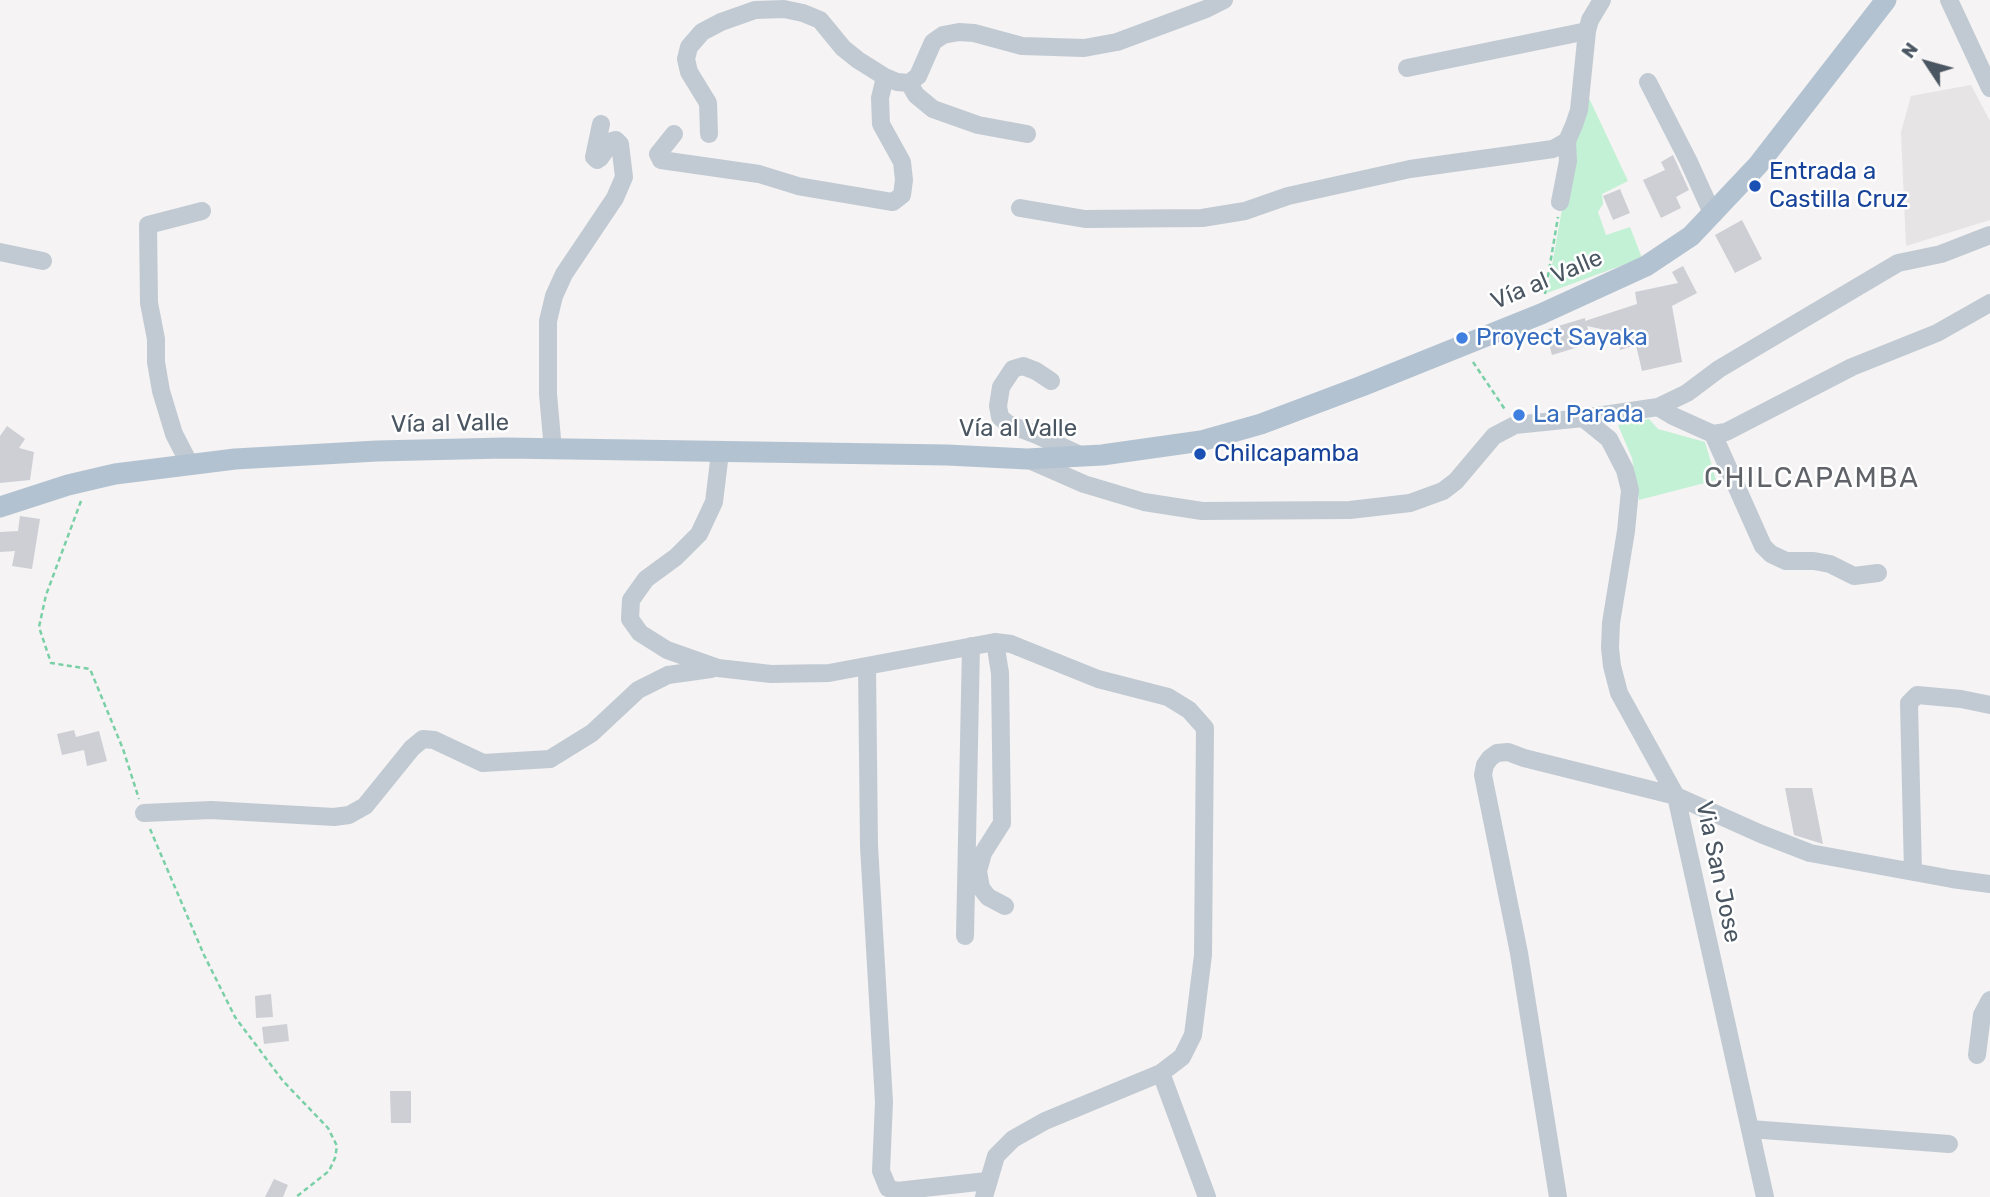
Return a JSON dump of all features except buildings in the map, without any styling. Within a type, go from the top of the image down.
[{"type":"main road","name":"Vía al Valle","points":[[0,507],[68,485],[115,474],[189,463],[377,451],[505,448],[947,455],[1027,459],[1082,456],[1202,441],[1261,424],[1541,314],[1646,265],[1691,236],[1758,165],[1886,0]]},
{"type":"street","points":[[709,134],[708,103],[689,72],[685,59],[689,47],[702,32],[755,10],[784,9],[820,20],[843,48],[885,77],[909,83],[918,76],[933,41],[943,35],[974,33],[1022,46],[1084,48],[1117,42],[1224,0]]},
{"type":"street","points":[[1560,202],[1568,161],[1567,141],[1579,110],[1587,31],[1602,0]]},
{"type":"street","points":[[1950,0],[1990,88]]},
{"type":"street","points":[[1407,68],[1587,31]]},
{"type":"street","points":[[674,134],[658,154],[661,160],[759,174],[798,186],[893,202],[902,195],[904,180],[902,162],[881,124],[880,97],[885,77]]},
{"type":"street","points":[[1648,82],[1713,215]]},
{"type":"street","points":[[909,83],[916,95],[933,110],[978,125],[1027,134]]},
{"type":"street","points":[[553,450],[548,394],[548,321],[554,296],[564,274],[615,198],[624,177],[620,144],[616,139],[600,158],[597,160],[594,157],[601,124]]},
{"type":"street","points":[[1020,208],[1085,219],[1202,218],[1245,211],[1288,196],[1410,169],[1552,149],[1567,141]]},
{"type":"street","points":[[189,463],[174,433],[156,362],[156,338],[149,303],[148,225],[202,211]]},
{"type":"street","points":[[1027,459],[1084,484],[1144,502],[1202,511],[1350,510],[1410,503],[1443,491],[1457,481],[1494,436],[1515,425],[1658,407],[1687,393],[1719,369],[1898,263],[1941,254],[1990,235]]},
{"type":"street","points":[[0,251],[43,261]]},
{"type":"street","points":[[1658,407],[1713,434],[1726,432],[1852,367],[1937,333],[1990,303]]},
{"type":"street","points":[[1051,381],[1023,366],[1013,369],[1001,387],[998,405],[1000,417],[1008,424],[1082,456]]},
{"type":"street","name":"Via San Jose","points":[[1583,418],[1609,439],[1625,470],[1630,490],[1611,623],[1612,666],[1619,693],[1676,796],[1765,1197]]},
{"type":"street","points":[[1713,434],[1763,545],[1771,554],[1786,561],[1830,564],[1854,576],[1878,573]]},
{"type":"street","points":[[720,453],[715,502],[699,534],[676,557],[646,579],[631,600],[630,619],[640,633],[667,650],[718,668],[771,674],[829,673],[995,642],[1028,650],[1098,678],[1168,698],[1189,710],[1205,728],[1203,955],[1193,1035],[1182,1057],[1161,1073],[1045,1121],[1013,1139],[996,1156],[985,1189],[897,1191],[888,1188],[881,1171],[884,1102],[869,846],[867,666]]},
{"type":"street","points":[[995,642],[1000,673],[1002,823],[983,853],[978,871],[981,888],[989,897],[1005,906]]},
{"type":"street","points":[[965,936],[971,646]]},
{"type":"street","points":[[144,813],[211,810],[334,817],[349,815],[365,806],[412,748],[423,739],[434,740],[482,763],[550,760],[592,733],[638,690],[668,676],[718,668]]},
{"type":"street","points":[[1913,872],[1909,703],[1917,695],[1990,705]]},
{"type":"street","points":[[1558,1197],[1519,953],[1485,788],[1485,765],[1497,753],[1508,752],[1676,796],[1810,853],[1990,884]]},
{"type":"street","points":[[1977,1055],[1982,1015],[1990,1000]]},
{"type":"street","points":[[1161,1073],[1207,1197]]},
{"type":"street","points":[[1750,1129],[1949,1144]]},
{"type":"path","points":[[1541,314],[1560,202]]},
{"type":"path","points":[[1462,344],[1515,425]]},
{"type":"path","points":[[88,481],[46,595],[39,626],[51,663],[90,669],[123,748],[144,813],[204,955],[235,1017],[284,1081],[328,1128],[337,1146],[329,1171],[296,1197]]},
{"type":"shaded area","points":[[1971,85],[1990,121],[1990,220],[1906,246],[1901,132],[1911,96]]},
{"type":"green space","points":[[1589,98],[1628,181],[1602,194],[1603,204],[1598,212],[1606,235],[1630,227],[1642,258],[1547,293],[1575,137]]},
{"type":"green space","points":[[1649,419],[1658,429],[1705,442],[1716,480],[1639,500],[1632,458],[1618,425]]},
{"type":"place","name":"Entrada a Castilla Cruz","points":[[1755,186]]},
{"type":"place","name":"Proyect Sayaka","points":[[1462,338]]},
{"type":"place","name":"La Parada","points":[[1519,415]]},
{"type":"place","name":"Chilcapamba","points":[[1200,454]]},
{"type":"district","name":"CHILCAPAMBA","points":[[1812,479]]}]
